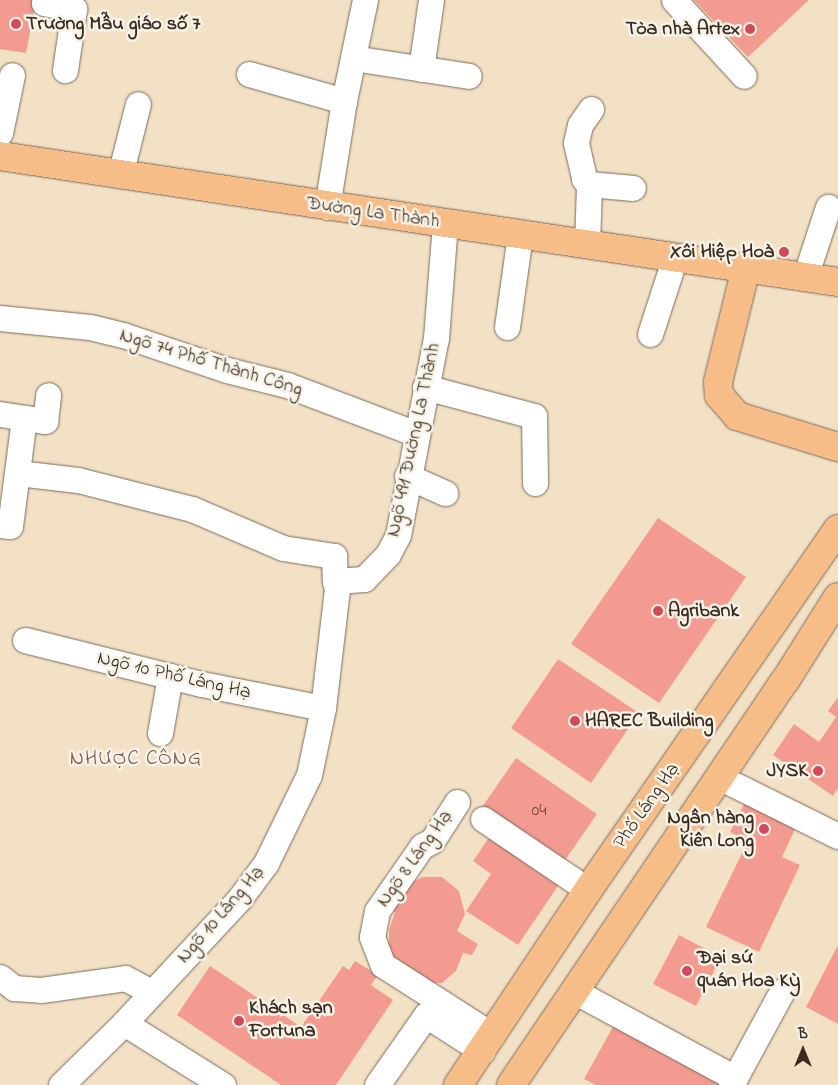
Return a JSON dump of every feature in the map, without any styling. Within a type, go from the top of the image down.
[{"type":"main road","name":"Đường La Thành","points":[[0,156],[327,207],[838,282]]},
{"type":"main road","points":[[746,268],[718,382],[719,395],[737,416],[838,448]]},
{"type":"main road","name":"Phố Láng Hạ","points":[[458,1085],[588,890],[838,529]]},
{"type":"main road","points":[[511,1085],[785,681],[838,597]]},
{"type":"main road","points":[[750,658],[785,681]]},
{"type":"main road","points":[[487,1043],[528,1059]]},
{"type":"lane","points":[[45,0],[44,3],[74,8],[65,70]]},
{"type":"lane","points":[[327,207],[344,100],[365,0]]},
{"type":"lane","points":[[421,69],[431,0]]},
{"type":"lane","points":[[674,0],[744,76]]},
{"type":"lane","points":[[352,58],[469,76]]},
{"type":"lane","points":[[0,133],[11,67]]},
{"type":"lane","points":[[249,74],[344,100]]},
{"type":"lane","points":[[120,175],[138,104]]},
{"type":"lane","points":[[587,245],[589,184],[580,171],[576,143],[580,126],[592,109]]},
{"type":"lane","points":[[589,184],[633,188]]},
{"type":"lane","points":[[805,277],[828,206]]},
{"type":"lane","name":"Ngõ 491 Đường La Thành","points":[[335,581],[364,580],[388,554],[398,535],[407,476],[436,338],[445,224]]},
{"type":"lane","points":[[507,327],[520,235]]},
{"type":"lane","points":[[650,334],[675,258]]},
{"type":"lane","name":"Ngõ 74 Phố Thành Công","points":[[0,318],[90,327],[123,335],[227,370],[287,386],[417,434]]},
{"type":"lane","points":[[425,386],[534,416],[535,483]]},
{"type":"lane","points":[[0,525],[10,526],[18,473],[12,416],[45,421],[48,395]]},
{"type":"lane","points":[[18,473],[78,480],[192,509],[283,548],[334,556],[337,589],[323,708]]},
{"type":"lane","points":[[407,476],[445,493]]},
{"type":"lane","name":"Ngõ 10 Phố Láng Hạ","points":[[25,640],[170,676],[323,708]]},
{"type":"lane","points":[[160,734],[170,676]]},
{"type":"lane","name":"Ngõ 10 Láng Hạ","points":[[61,1085],[124,1023],[151,992],[205,937],[266,863],[309,774],[323,708]]},
{"type":"lane","points":[[719,777],[838,836]]},
{"type":"lane","name":"Ngõ 8 Láng Hạ","points":[[457,802],[432,841],[422,846],[377,910],[372,937],[383,965],[487,1043]]},
{"type":"lane","points":[[483,819],[588,890]]},
{"type":"lane","points":[[0,977],[14,988],[41,990],[125,978],[151,992]]},
{"type":"lane","points":[[574,991],[733,1082],[782,991]]},
{"type":"lane","points":[[377,1085],[426,1015],[487,1043]]},
{"type":"lane","points":[[124,1023],[223,1085]]},
{"type":"building","name":"Trường Mẫu giáo số 7","points":[[0,0],[36,0],[26,53],[0,49]]},
{"type":"building","name":"Tòa nhà Artex","points":[[694,0],[809,0],[748,57]]},
{"type":"building","name":"Agribank","points":[[658,518],[746,577],[659,703],[571,644]]},
{"type":"building","name":"HAREC Building","points":[[558,659],[639,713],[591,783],[511,728]]},
{"type":"building","name":"JYSK","points":[[838,697],[838,788],[833,796],[773,755],[794,724],[819,742],[836,717],[828,711]]},
{"type":"building","points":[[516,758],[597,814],[563,863],[482,807]]},
{"type":"building","points":[[746,800],[797,825],[782,857],[800,865],[759,952],[706,927],[748,841],[730,832]]},
{"type":"building","points":[[492,833],[562,880],[518,945],[466,911],[491,874],[473,861]]},
{"type":"building","points":[[423,877],[442,877],[459,891],[465,914],[457,931],[478,944],[472,955],[463,953],[456,971],[442,983],[426,983],[391,960],[389,930],[395,912],[384,906],[406,885]]},
{"type":"building","name":"Đại sứ quán Hoa Kỳ","points":[[679,935],[721,957],[696,1006],[653,984]]},
{"type":"building","points":[[838,945],[838,1024],[806,1007]]},
{"type":"building","name":"Khách sạn Fortuna","points":[[355,961],[378,975],[371,985],[393,1000],[336,1085],[281,1085],[177,1015],[210,966],[301,1027],[343,966],[349,970]]},
{"type":"building","points":[[615,1023],[721,1081],[719,1085],[596,1085],[584,1079]]},
{"type":"place","name":"Trường Mẫu giáo số 7","points":[[16,24]]},
{"type":"place","name":"Tòa nhà Artex","points":[[750,29]]},
{"type":"place","name":"Xôi Hiệp Hoà","points":[[784,252]]},
{"type":"place","name":"Agribank","points":[[658,611]]},
{"type":"place","name":"HAREC Building","points":[[575,721]]},
{"type":"place","name":"JYSK","points":[[818,771]]},
{"type":"place","name":"Ngân hàng Kiên Long","points":[[764,829]]},
{"type":"place","name":"Đại sứ quán Hoa Kỳ","points":[[687,971]]},
{"type":"place","name":"Khách sạn Fortuna","points":[[239,1021]]},
{"type":"district","name":"NHƯỢC CÔNG","points":[[136,759]]}]
